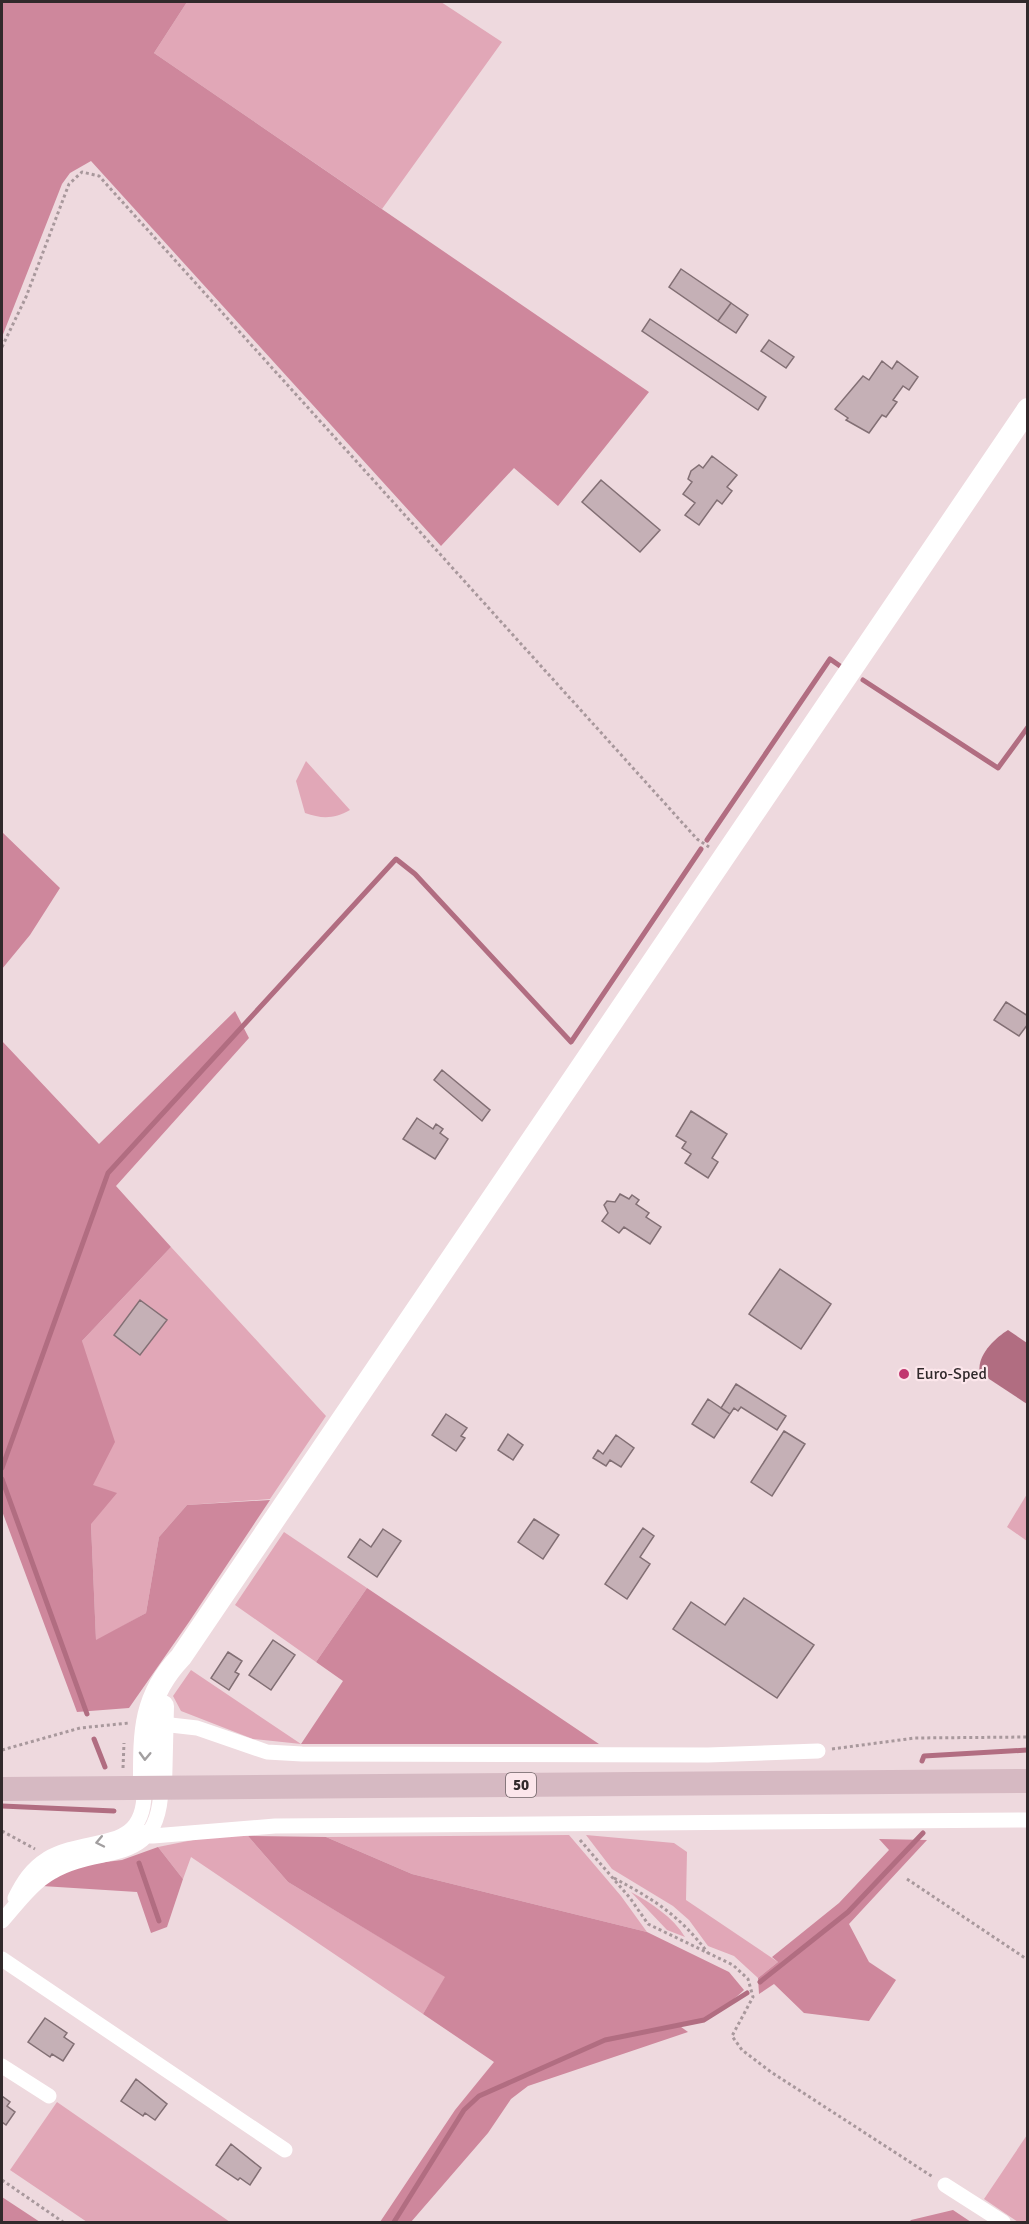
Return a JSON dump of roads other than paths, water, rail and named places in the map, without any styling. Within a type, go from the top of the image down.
[{"type":"main road","name":"50","points":[[2,1789],[1028,1780]]},
{"type":"street","points":[[2,1921],[26,1894],[54,1870],[127,1849],[140,1832],[159,1815],[152,1788],[154,1723],[182,1657],[726,858],[1028,409]]},
{"type":"street","points":[[154,1723],[196,1728],[267,1752],[302,1754],[708,1755],[818,1751]]},
{"type":"street","points":[[2,1921],[25,1880],[48,1859],[68,1850],[140,1832],[243,1827],[1028,1820]]},
{"type":"street","points":[[2,1959],[285,2150]]},
{"type":"street","points":[[2,2066],[48,2096]]},
{"type":"street","points":[[945,2185],[1003,2223]]},
{"type":"waterway","points":[[707,840],[830,659],[840,666]]},
{"type":"waterway","points":[[863,680],[998,768],[1028,727]]},
{"type":"waterway","points":[[2,1468],[108,1173],[396,859],[415,874],[571,1042],[701,849]]},
{"type":"waterway","points":[[2,1479],[87,1714]]},
{"type":"waterway","points":[[94,1739],[105,1767]]},
{"type":"waterway","points":[[922,1761],[924,1756],[1027,1750]]},
{"type":"waterway","points":[[2,1806],[114,1811]]},
{"type":"waterway","points":[[760,1982],[848,1912],[923,1833]]},
{"type":"waterway","points":[[139,1863],[159,1921]]},
{"type":"waterway","points":[[394,2222],[464,2110],[479,2096],[605,2040],[704,2020],[747,1993]]},
{"type":"place","name":"Euro-Sped","points":[[904,1374]]}]
